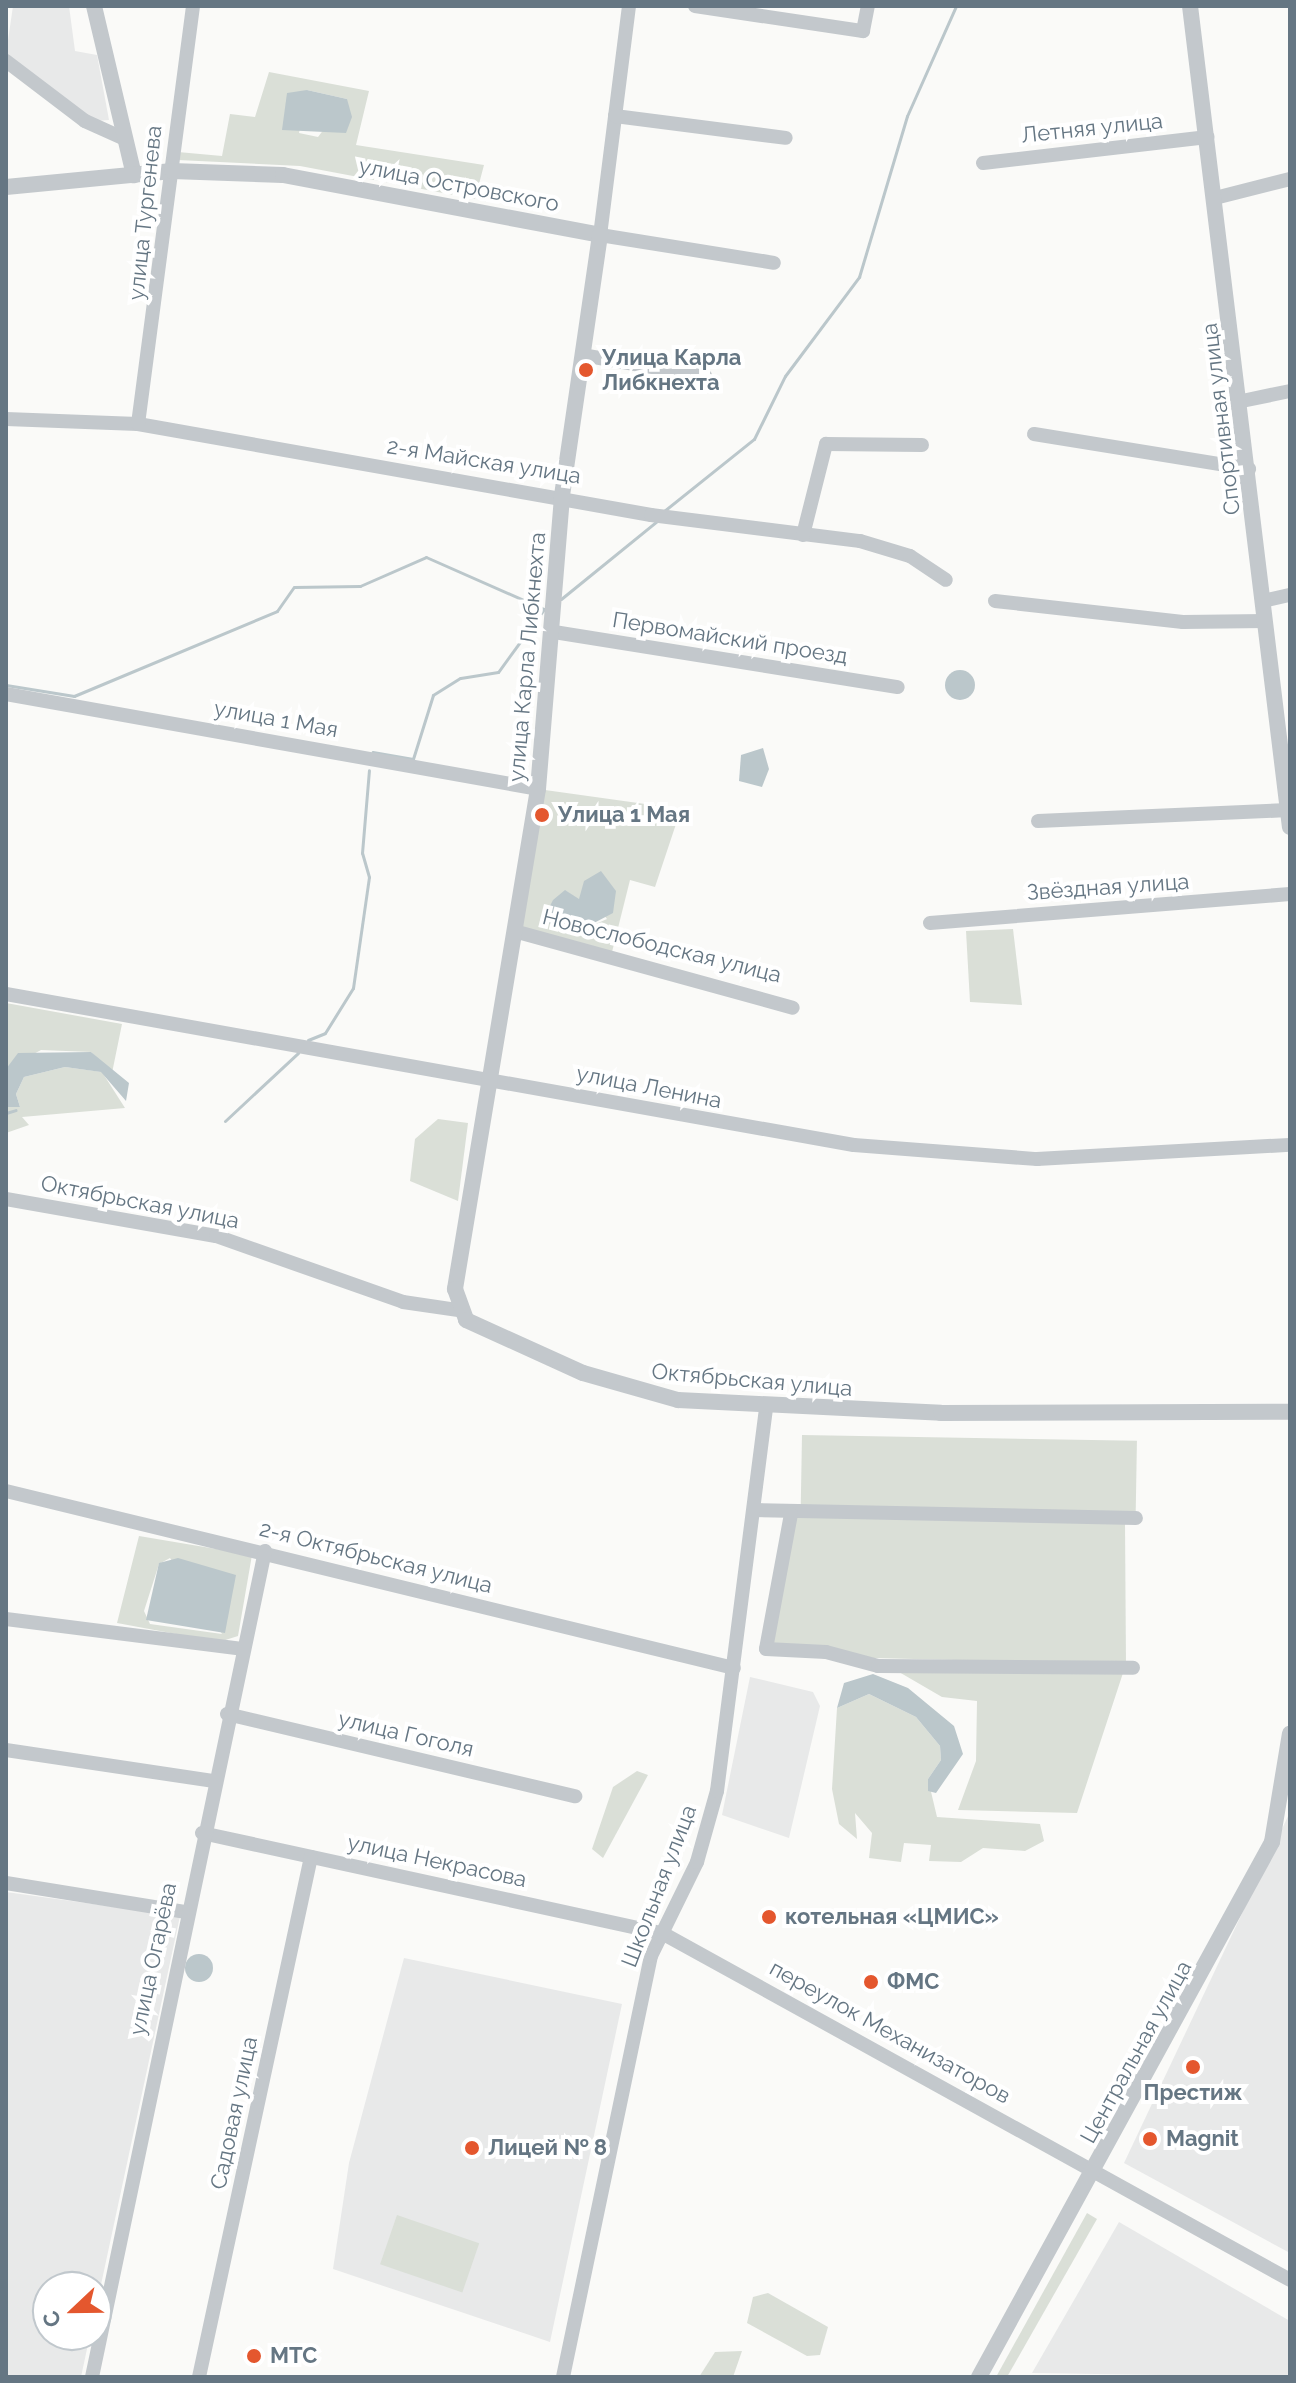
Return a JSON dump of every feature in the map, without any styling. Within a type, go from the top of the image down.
[{"type":"street","points":[[94,6],[134,175]]},
{"type":"street","name":"улица Тургенева","points":[[138,424],[193,6]]},
{"type":"street","name":"улица Карла Либкнехта","points":[[458,1310],[458,1263],[538,789],[554,632],[562,497],[629,6]]},
{"type":"street","points":[[695,6],[739,9],[863,31],[868,6]]},
{"type":"street","name":"Спортивная улица","points":[[1190,6],[1242,401],[1290,827]]},
{"type":"street","points":[[6,61],[85,121],[125,139]]},
{"type":"street","points":[[615,116],[786,138]]},
{"type":"street","name":"Летняя улица","points":[[983,163],[1207,137]]},
{"type":"street","name":"улица Островского","points":[[6,187],[172,171],[299,177],[600,235],[774,263]]},
{"type":"street","points":[[1215,198],[1290,179]]},
{"type":"street","points":[[582,355],[705,376]]},
{"type":"street","points":[[1242,401],[1290,391]]},
{"type":"street","name":"2-я Майская улица","points":[[6,419],[138,424],[562,497],[891,549],[946,580]]},
{"type":"street","points":[[1034,434],[1249,469]]},
{"type":"street","points":[[803,535],[826,444],[922,445]]},
{"type":"street","points":[[1263,601],[1290,595]]},
{"type":"street","points":[[995,601],[1183,622],[1265,621]]},
{"type":"street","name":"Первомайский проезд","points":[[554,632],[898,687]]},
{"type":"street","name":"улица 1 Мая","points":[[6,694],[538,789]]},
{"type":"street","points":[[1038,821],[1288,810]]},
{"type":"street","name":"Звёздная улица","points":[[930,923],[1290,894]]},
{"type":"street","name":"Новослободская улица","points":[[514,931],[793,1008]]},
{"type":"street","name":"улица Ленина","points":[[6,994],[491,1079],[803,1138],[946,1154],[1077,1158],[1290,1145]]},
{"type":"street","name":"Октябрьская улица","points":[[6,1199],[216,1236],[403,1302],[458,1310],[500,1339],[635,1392],[766,1407],[1290,1412]]},
{"type":"street","name":"Школьная улица","points":[[563,2377],[646,1976],[713,1814],[766,1407]]},
{"type":"street","name":"2-я Октябрьская улица","points":[[6,1491],[265,1551],[734,1668]]},
{"type":"street","points":[[754,1510],[791,1514],[1136,1518]]},
{"type":"street","points":[[791,1514],[766,1649],[826,1652],[878,1666],[1133,1668]]},
{"type":"street","name":"улица Огарёва","points":[[92,2377],[185,1912],[265,1551]]},
{"type":"street","points":[[6,1619],[242,1649]]},
{"type":"street","name":"улица Гоголя","points":[[227,1714],[575,1796]]},
{"type":"street","name":"Центральная улица","points":[[979,2377],[1096,2170],[1272,1842],[1290,1733]]},
{"type":"street","points":[[6,1750],[213,1781]]},
{"type":"street","name":"улица Некрасова","points":[[202,1833],[662,1933]]},
{"type":"street","name":"Садовая улица","points":[[199,2377],[311,1857]]},
{"type":"street","points":[[6,1883],[185,1912]]},
{"type":"street","name":"переулок Механизаторов","points":[[662,1933],[1096,2170],[1290,2280]]},
{"type":"shaded area","points":[[13,6],[69,6],[75,51],[97,55],[109,120],[95,121],[6,54]]},
{"type":"shaded area","points":[[269,72],[369,91],[356,145],[484,165],[475,199],[300,166],[178,160],[178,152],[222,156],[230,114],[255,117]],"holes":[[[307,90],[347,99],[318,137],[299,133]]]},
{"type":"shaded area","points":[[307,90],[347,99],[352,117],[346,133],[282,130],[287,93]]},
{"type":"shaded area","points":[[960,670],[966,671],[974,679],[974,691],[966,699],[960,700],[954,699],[946,691],[945,685],[946,679],[954,671]]},
{"type":"shaded area","points":[[763,748],[769,769],[762,787],[739,781],[741,755]]},
{"type":"shaded area","points":[[545,790],[681,809],[655,887],[630,880],[612,952],[522,928]],"holes":[[[566,891],[579,900],[584,891],[607,919],[571,935]]]},
{"type":"shaded area","points":[[601,871],[616,891],[613,913],[571,935],[553,929],[545,916],[553,900],[565,890],[579,899],[584,881]]},
{"type":"shaded area","points":[[1013,929],[1022,1005],[970,1002],[966,931]]},
{"type":"shaded area","points":[[6,1003],[122,1024],[112,1073],[91,1052],[41,1050],[6,1069]]},
{"type":"shaded area","points":[[91,1052],[129,1083],[126,1101],[101,1072],[65,1067],[24,1077],[16,1094],[20,1107],[6,1107],[6,1069],[18,1053]]},
{"type":"shaded area","points":[[65,1067],[102,1072],[125,1108],[22,1117],[29,1125],[6,1133],[6,1107],[20,1107],[16,1094],[24,1077]]},
{"type":"shaded area","points":[[438,1119],[468,1123],[458,1201],[410,1181],[415,1139]]},
{"type":"shaded area","points":[[802,1435],[1137,1441],[1136,1519],[801,1513]]},
{"type":"shaded area","points":[[793,1517],[1125,1523],[1126,1664],[873,1658],[772,1647]]},
{"type":"shaded area","points":[[139,1536],[252,1555],[238,1636],[219,1642],[117,1623]],"holes":[[[170,1558],[222,1634],[150,1624],[144,1611],[159,1564]]]},
{"type":"shaded area","points":[[178,1558],[236,1575],[225,1633],[146,1620],[159,1563]]},
{"type":"shaded area","points":[[899,1672],[1123,1673],[1077,1813],[958,1810],[976,1761],[977,1701],[942,1697]]},
{"type":"shaded area","points":[[873,1674],[908,1688],[954,1726],[963,1754],[936,1793],[928,1791],[928,1779],[941,1760],[940,1746],[916,1717],[869,1694],[837,1708],[844,1683]]},
{"type":"shaded area","points":[[750,1677],[813,1692],[820,1706],[789,1838],[722,1815]]},
{"type":"shaded area","points":[[869,1694],[916,1717],[940,1746],[941,1760],[928,1779],[937,1817],[1040,1824],[1044,1841],[1025,1851],[983,1848],[961,1862],[929,1861],[931,1845],[904,1843],[901,1862],[869,1858],[872,1833],[855,1813],[857,1839],[839,1824],[832,1789],[837,1708]]},
{"type":"shaded area","points":[[637,1771],[648,1775],[603,1858],[592,1849],[613,1787]]},
{"type":"shaded area","points":[[1290,1812],[1290,2253],[1124,2163]]},
{"type":"shaded area","points":[[6,1892],[180,1916],[104,2271],[32,2271],[32,2351],[87,2351],[81,2377],[6,2377]]},
{"type":"shaded area","points":[[199,1954],[209,1958],[213,1968],[209,1978],[199,1982],[189,1978],[185,1968],[189,1958]]},
{"type":"shaded area","name":"Лицей № 8","points":[[404,1958],[622,2004],[550,2342],[333,2269],[349,2163]]},
{"type":"shaded area","points":[[1087,2213],[1097,2219],[1007,2377],[996,2377]]},
{"type":"shaded area","points":[[397,2215],[479,2243],[462,2292],[380,2264]]},
{"type":"shaded area","points":[[1119,2222],[1290,2321],[1290,2377],[1032,2373]]},
{"type":"shaded area","points":[[768,2293],[828,2327],[820,2355],[807,2356],[747,2323],[753,2297]]},
{"type":"shaded area","points":[[742,2351],[733,2377],[699,2377],[715,2352]]},
{"type":"waterway","points":[[664,511],[754,439],[785,376],[859,277],[907,116],[956,6]]},
{"type":"waterway","points":[[561,599],[657,521]]},
{"type":"waterway","points":[[6,685],[74,696],[277,611],[294,587],[360,586],[426,557],[544,609],[498,672],[460,678],[433,695],[413,759],[373,752]]},
{"type":"waterway","points":[[308,1040],[325,1033],[353,988],[369,877],[362,853],[369,770]]},
{"type":"waterway","points":[[225,1121],[298,1053]]},
{"type":"waterway","points":[[6,1113],[16,1110]]},
{"type":"place","name":"Улица Карла Либкнехта","points":[[586,370]]},
{"type":"place","name":"Улица 1 Мая","points":[[542,815]]},
{"type":"place","name":"котельная «ЦМИС»","points":[[769,1917]]},
{"type":"place","name":"ФМС","points":[[871,1982]]},
{"type":"place","name":"Престиж","points":[[1193,2067]]},
{"type":"place","name":"Magnit","points":[[1150,2139]]},
{"type":"place","name":"Лицей № 8","points":[[472,2148]]},
{"type":"place","name":"МТС","points":[[254,2356]]}]
